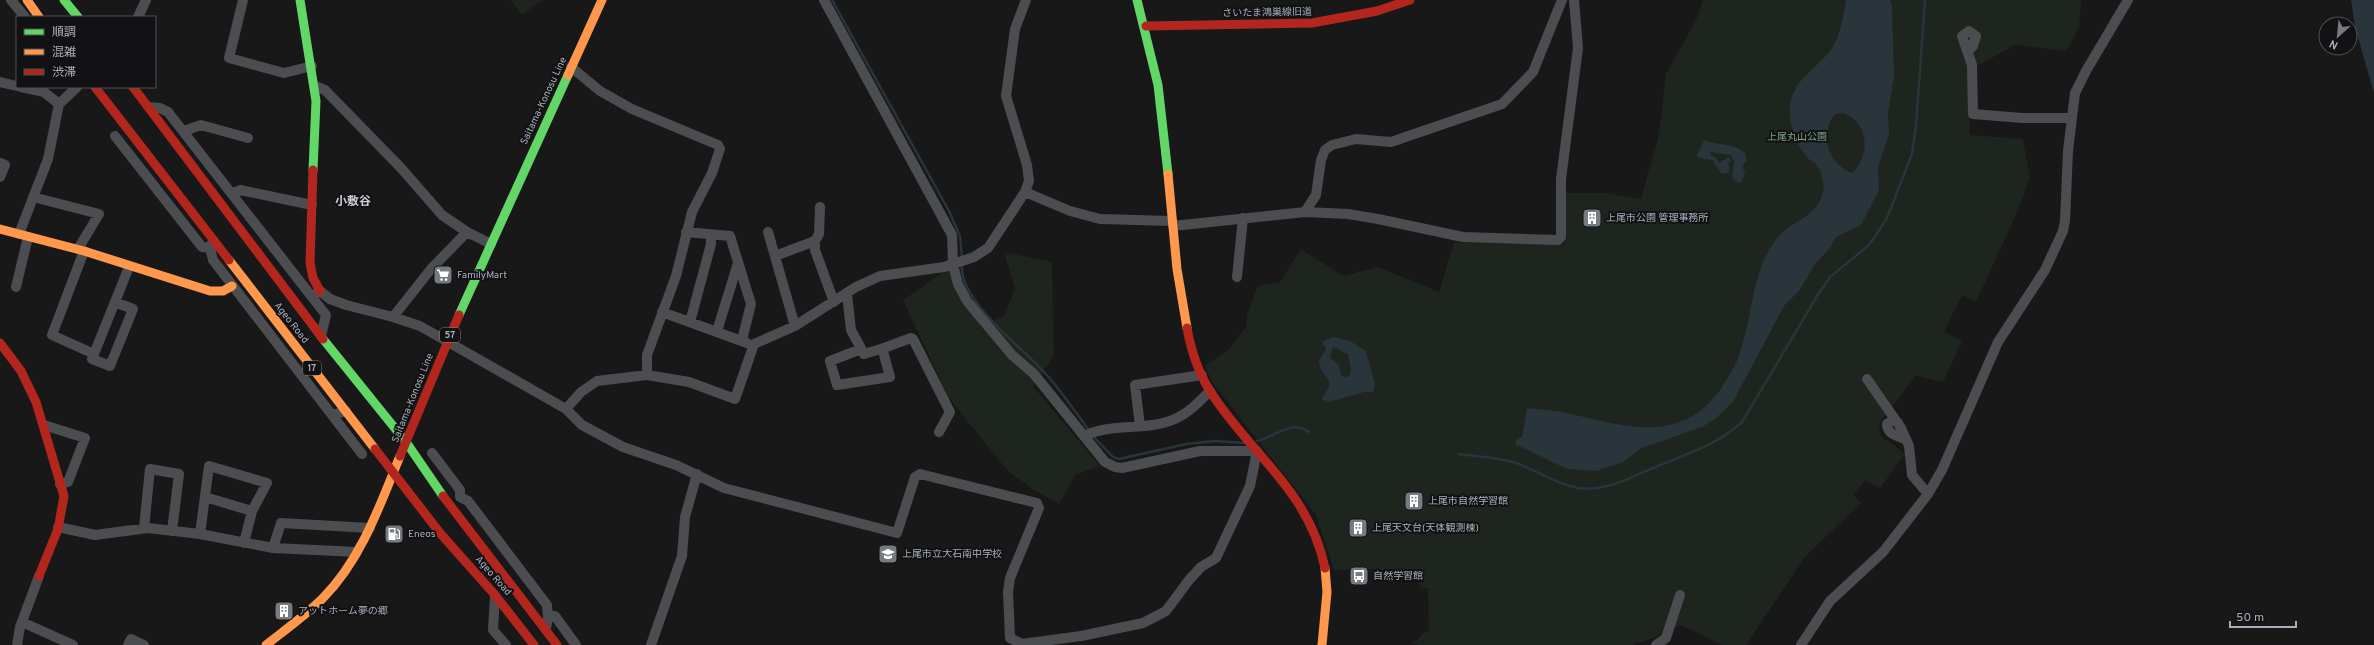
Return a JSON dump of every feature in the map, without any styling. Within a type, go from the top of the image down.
[{"type":"main road","points":[[27,0],[38,16]]},
{"type":"main road","points":[[64,0],[77,16]]},
{"type":"main road","points":[[300,0],[312,66],[316,101],[310,263],[316,294]]},
{"type":"main road","name":"Saitama-Konosu Line","points":[[266,645],[323,598],[357,552],[370,528],[394,474],[447,342],[602,0]]},
{"type":"main road","points":[[1137,0],[1146,26],[1159,83],[1180,285],[1191,342],[1202,375],[1210,390],[1307,514],[1322,549],[1327,576],[1322,645]]},
{"type":"main road","name":"さいたま鴻巣線旧道","points":[[1146,26],[1310,25],[1372,13],[1410,0]]},
{"type":"main road","name":"Ageo Road","points":[[96,88],[212,244],[346,411],[440,533],[495,595],[534,645]]},
{"type":"main road","name":"Ageo Road","points":[[134,88],[321,336],[406,442],[441,493],[546,628],[557,645]]},
{"type":"main road","points":[[0,230],[81,250],[130,267],[210,291],[223,290],[232,286]]},
{"type":"main road","points":[[0,343],[22,370],[29,383],[44,425],[64,498],[58,527],[39,576]]},
{"type":"street","points":[[11,0],[24,16]]},
{"type":"street","points":[[138,16],[146,0]]},
{"type":"street","points":[[243,0],[229,58],[284,73],[312,66]]},
{"type":"street","points":[[316,294],[346,305],[393,316],[420,326],[566,409],[582,425],[623,447],[697,474],[724,488],[896,532],[915,477],[920,474],[1037,503],[1039,508],[1010,578],[1008,608],[1010,638],[1022,644],[1081,641],[1143,623],[1158,616],[1172,605],[1189,580],[1201,567],[1216,558],[1224,544],[1250,486],[1257,451],[1200,451],[1132,466],[1115,467],[1105,462],[1034,374],[1012,355],[972,307],[958,284],[953,265],[952,235],[824,0]]},
{"type":"street","points":[[662,312],[754,344],[795,326],[848,294],[856,287],[880,276],[953,265],[988,248],[1026,192],[1029,182],[1027,165],[1006,96],[1015,29],[1026,0]]},
{"type":"street","points":[[1305,212],[1316,195],[1321,160],[1325,150],[1332,144],[1365,138],[1391,142],[1502,104],[1533,72],[1562,0]]},
{"type":"street","points":[[1026,192],[1070,211],[1100,219],[1173,223],[1305,212],[1348,214],[1463,237],[1558,240],[1561,237],[1561,179],[1578,48],[1574,0]]},
{"type":"street","points":[[1801,645],[1830,601],[1883,552],[1928,494],[1942,470],[1998,342],[2033,291],[2064,231],[2075,93],[2081,80],[2128,0]]},
{"type":"street","points":[[1968,51],[1972,65],[1973,114],[2022,118],[2072,118]]},
{"type":"street","points":[[571,67],[600,91],[632,109],[718,145],[720,149],[712,173],[692,212],[676,276],[647,355],[647,375]]},
{"type":"street","points":[[0,82],[16,86]]},
{"type":"street","points":[[315,86],[325,90],[396,162],[442,215],[467,232],[491,244]]},
{"type":"street","points":[[26,88],[44,92],[59,104]]},
{"type":"street","points":[[16,287],[24,236],[33,197],[48,159],[59,104],[76,88]]},
{"type":"street","points":[[148,106],[160,108],[168,112],[316,294],[326,315],[321,336]]},
{"type":"street","points":[[184,132],[201,125],[248,138]]},
{"type":"street","points":[[115,136],[202,247],[212,244],[213,260],[362,454]]},
{"type":"street","points":[[0,163],[5,165],[0,178]]},
{"type":"street","points":[[233,193],[240,190],[312,205]]},
{"type":"street","points":[[33,197],[99,214],[81,250],[52,335],[94,354]]},
{"type":"street","points":[[820,207],[819,234],[815,241],[815,250],[834,302]]},
{"type":"street","points":[[1236,277],[1243,218]]},
{"type":"street","points":[[393,316],[431,269],[467,232]]},
{"type":"street","points":[[686,232],[730,236],[751,308],[742,340]]},
{"type":"street","points":[[768,232],[795,326]]},
{"type":"street","points":[[690,322],[712,244],[711,235]]},
{"type":"street","points":[[775,256],[815,241]]},
{"type":"street","points":[[717,331],[738,263]]},
{"type":"street","points":[[115,302],[133,309],[110,366],[92,358],[115,302],[130,267]]},
{"type":"street","points":[[848,294],[851,330],[864,354],[911,338],[913,339],[950,412],[939,432]]},
{"type":"street","points":[[566,409],[581,392],[597,381],[647,375],[662,376],[688,382],[735,399],[754,344]]},
{"type":"street","points":[[861,349],[830,361],[838,385],[890,377],[881,349]]},
{"type":"street","points":[[1140,426],[1135,385],[1202,375]]},
{"type":"street","points":[[1867,378],[1898,423],[1909,446],[1912,475],[1928,494]]},
{"type":"street","points":[[1084,436],[1094,431],[1159,424],[1176,418],[1190,410],[1210,390]]},
{"type":"street","points":[[332,415],[346,411]]},
{"type":"street","points":[[44,425],[85,438],[68,482],[60,484]]},
{"type":"street","points":[[432,453],[460,490],[460,497]]},
{"type":"street","points":[[200,534],[209,466],[267,482],[252,511],[244,543]]},
{"type":"street","points":[[144,528],[150,469],[179,474],[172,531]]},
{"type":"street","points":[[651,645],[682,556],[685,517],[697,474]]},
{"type":"street","points":[[441,493],[460,497],[468,502],[547,605],[548,614],[546,628]]},
{"type":"street","points":[[205,497],[252,511]]},
{"type":"street","points":[[274,548],[282,523],[370,528]]},
{"type":"street","points":[[58,527],[95,535],[144,528],[200,534],[274,548],[357,552]]},
{"type":"street","points":[[16,645],[22,622],[39,576]]},
{"type":"street","points":[[1656,645],[1666,638],[1680,594]]},
{"type":"street","points":[[495,595],[493,630],[506,645]]},
{"type":"street","points":[[548,614],[555,616],[576,645]]},
{"type":"street","points":[[22,622],[73,645]]},
{"type":"street","points":[[128,645],[131,639],[144,645]]},
{"type":"green space","points":[[511,0],[542,0],[522,15]]},
{"type":"green space","name":"上尾丸山公園","points":[[1703,0],[2081,0],[2079,28],[2066,51],[2015,45],[1969,71],[1970,135],[2023,139],[2030,178],[2016,215],[1976,302],[1962,295],[1944,332],[1962,341],[1943,382],[1916,376],[1879,424],[1881,436],[1905,454],[1880,488],[1865,480],[1853,495],[1861,503],[1805,557],[1746,645],[1723,645],[1680,625],[1656,637],[1632,645],[1419,645],[1410,642],[1417,641],[1424,632],[1429,632],[1428,588],[1421,588],[1416,580],[1406,578],[1406,572],[1371,569],[1334,570],[1316,515],[1212,382],[1205,366],[1230,348],[1247,326],[1247,316],[1257,286],[1280,282],[1301,249],[1343,276],[1378,267],[1439,292],[1454,242],[1564,244],[1566,193],[1606,193],[1641,199],[1659,134],[1666,74],[1696,20]]},
{"type":"green space","points":[[1004,252],[1052,262],[1054,355],[1033,386],[1100,466],[1075,475],[1059,504],[1034,490],[1007,470],[948,397],[903,300],[949,268],[982,327],[1005,315],[1015,288]]},
{"type":"shaded area","points":[[1846,0],[1890,0],[1892,6],[1894,76],[1888,113],[1889,134],[1878,167],[1879,190],[1861,225],[1836,237],[1829,249],[1815,264],[1799,291],[1784,306],[1733,402],[1715,419],[1702,427],[1642,448],[1623,462],[1596,471],[1567,469],[1515,444],[1516,440],[1522,437],[1527,408],[1557,411],[1624,425],[1646,427],[1667,425],[1687,419],[1705,407],[1722,387],[1738,359],[1743,344],[1756,285],[1763,262],[1773,244],[1781,234],[1812,211],[1821,199],[1823,191],[1822,176],[1815,163],[1808,158],[1799,146],[1791,125],[1790,105],[1792,96],[1801,81],[1831,50],[1841,26]],"holes":[[[1843,113],[1852,117],[1862,131],[1864,140],[1862,157],[1858,166],[1852,173],[1837,163],[1828,148],[1827,139],[1830,122],[1835,114]]]},
{"type":"shaded area","points":[[2351,0],[2374,0],[2374,93],[2358,37],[2358,16],[2353,16]]},
{"type":"shaded area","points":[[1704,140],[1735,147],[1745,153],[1747,160],[1742,167],[1745,172],[1742,182],[1738,183],[1732,177],[1734,161],[1731,155],[1710,152],[1711,156],[1716,157],[1719,163],[1729,157],[1731,161],[1728,163],[1730,168],[1727,174],[1721,173],[1713,160],[1699,158],[1697,155]]},
{"type":"shaded area","points":[[1333,337],[1350,341],[1366,351],[1375,385],[1373,392],[1364,392],[1329,402],[1321,399],[1329,386],[1328,378],[1322,371],[1319,360],[1326,349],[1322,342]],"holes":[[[1333,347],[1348,354],[1351,371],[1349,376],[1345,377],[1341,375],[1339,365],[1330,358]]]},
{"type":"waterway","points":[[832,0],[949,211],[960,236],[962,258]]},
{"type":"waterway","points":[[1459,454],[1512,462],[1555,481],[1578,488],[1599,488],[1618,483],[1712,443],[1742,422],[1830,277],[1868,246],[1887,218],[1912,154],[1916,126],[1925,0]]},
{"type":"waterway","points":[[962,263],[963,277],[970,292],[980,307],[993,322],[1045,373],[1063,394],[1090,432]]},
{"type":"waterway","points":[[1257,441],[1289,428],[1302,428],[1309,432]]},
{"type":"waterway","points":[[1093,436],[1113,457],[1119,459],[1186,444],[1215,441],[1244,443]]},
{"type":"traffic: fast","points":[[64,0],[77,16]]},
{"type":"traffic: fast","points":[[300,0],[316,101],[313,170]]},
{"type":"traffic: fast","points":[[1137,0],[1158,85],[1168,174]]},
{"type":"traffic: fast","points":[[459,315],[568,75]]},
{"type":"traffic: fast","points":[[323,339],[406,442],[443,496]]},
{"type":"traffic: slow","points":[[27,0],[38,16]]},
{"type":"traffic: slow","points":[[568,75],[602,0]]},
{"type":"traffic: slow","points":[[1168,174],[1177,269],[1187,328]]},
{"type":"traffic: slow","points":[[0,229],[84,251],[210,291],[223,291],[232,286]]},
{"type":"traffic: slow","points":[[229,260],[375,449]]},
{"type":"traffic: slow","points":[[266,645],[323,598],[348,567],[359,549],[377,512],[400,456]]},
{"type":"traffic: slow","points":[[1322,645],[1327,592],[1325,568]]},
{"type":"traffic: jam","points":[[1146,26],[1312,23],[1377,11],[1410,0]]},
{"type":"traffic: jam","points":[[96,88],[229,260]]},
{"type":"traffic: jam","points":[[134,88],[323,339]]},
{"type":"traffic: jam","points":[[313,170],[310,263],[313,278],[320,291]]},
{"type":"traffic: jam","points":[[400,456],[459,315]]},
{"type":"traffic: jam","points":[[1187,328],[1196,361],[1210,391],[1225,413],[1292,494],[1306,516],[1317,541],[1325,568]]},
{"type":"traffic: jam","points":[[0,343],[21,371],[36,402],[64,496],[58,529],[39,576]]},
{"type":"traffic: jam","points":[[375,449],[440,533],[495,595],[534,645]]},
{"type":"traffic: jam","points":[[443,496],[557,645]]},
{"type":"place","name":"上尾市公園 管理事務所","points":[[1592,218]]},
{"type":"place","name":"FamilyMart","points":[[443,275]]},
{"type":"place","name":"上尾市自然学習館","points":[[1414,501]]},
{"type":"place","name":"上尾天文台(天体観測棟)","points":[[1358,528]]},
{"type":"place","name":"Eneos","points":[[394,534]]},
{"type":"place","name":"上尾市立大石南中学校","points":[[888,554]]},
{"type":"place","name":"自然学習館","points":[[1359,576]]},
{"type":"place","name":"アットホーム夢の郷","points":[[284,611]]},
{"type":"district","name":"小敷谷","points":[[353,202]]}]
